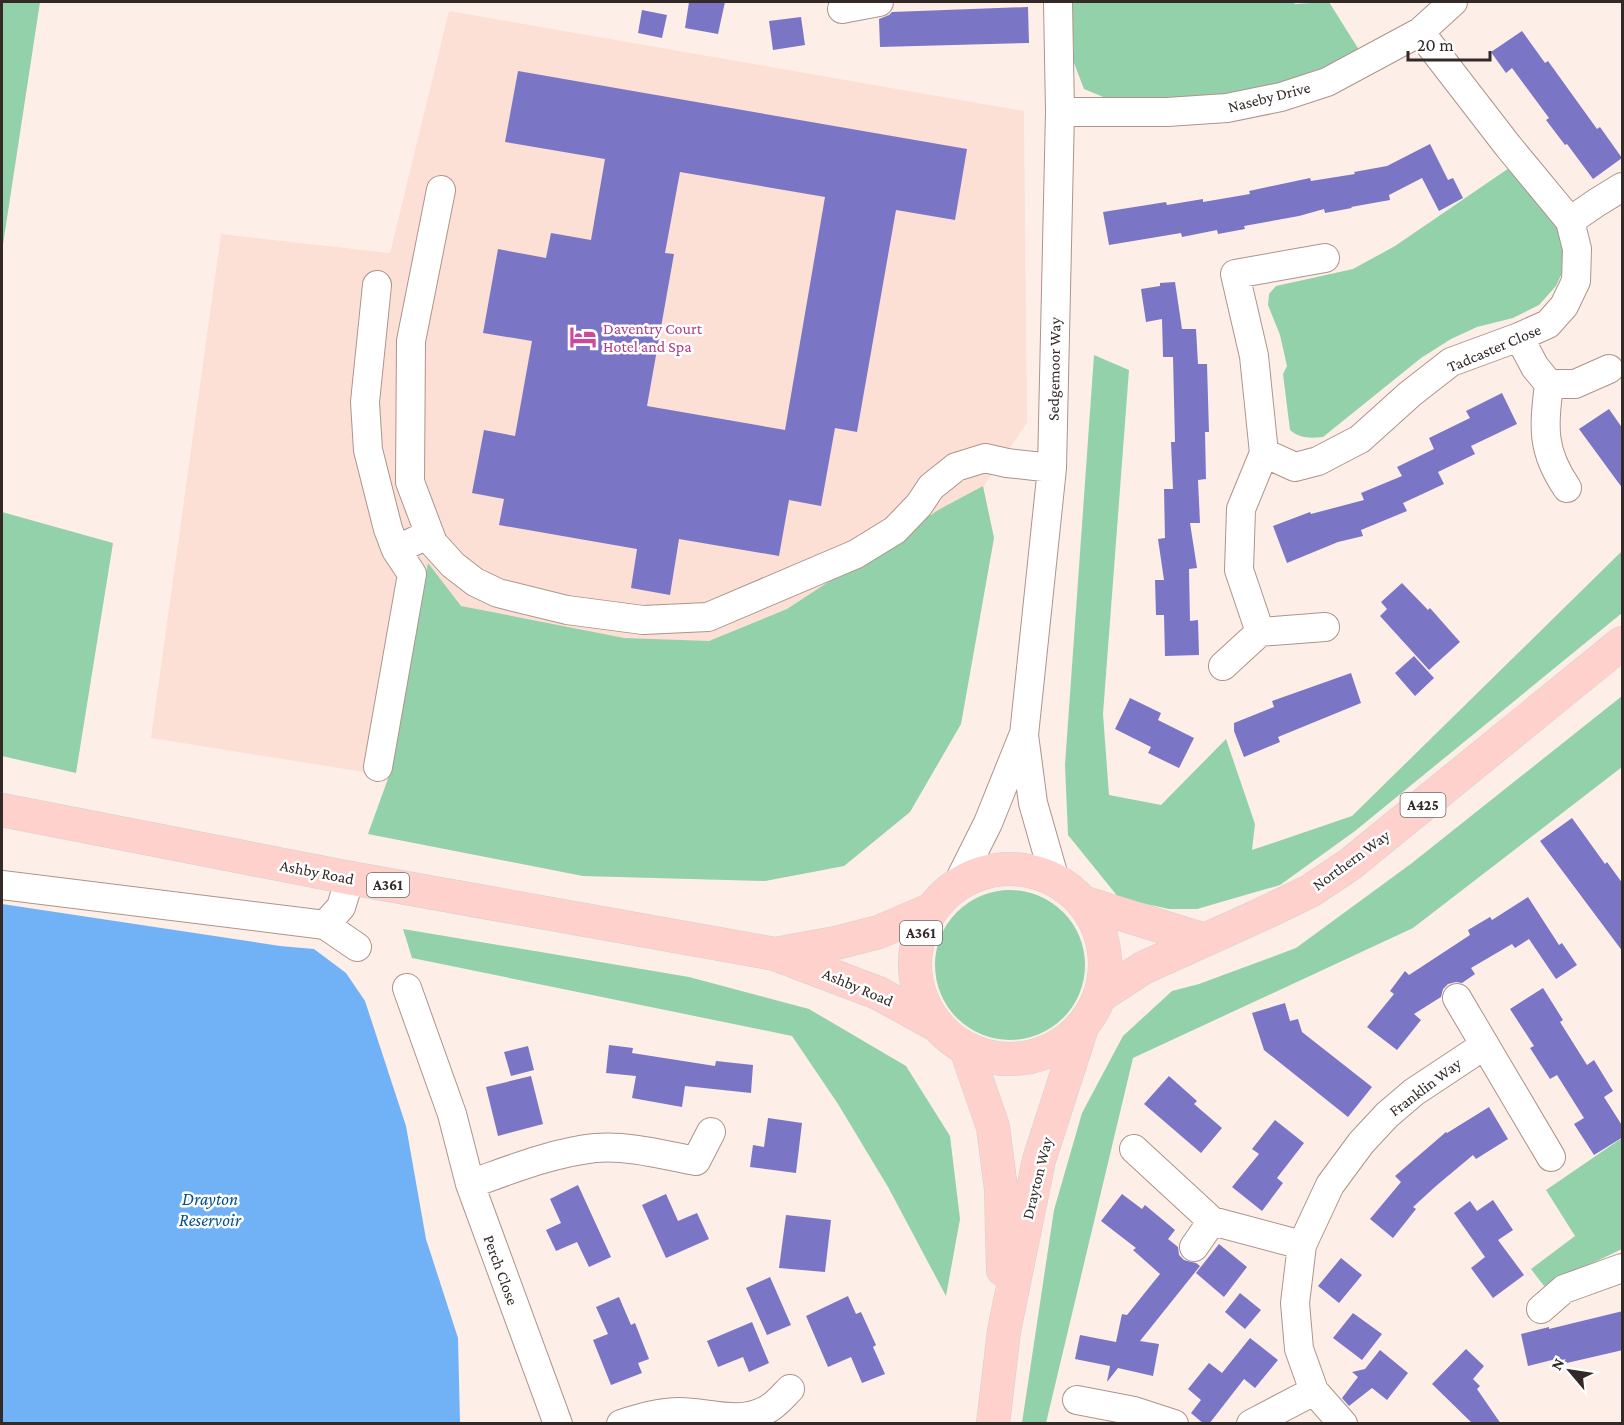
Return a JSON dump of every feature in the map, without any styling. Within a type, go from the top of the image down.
[{"type":"main road","name":"Northern Way","points":[[1100,996],[1143,968],[1310,891],[1349,865],[1623,643]]},
{"type":"main road","name":"Ashby Road","points":[[2,810],[350,878],[775,954],[879,993],[938,1026]]},
{"type":"main road","name":"A361","points":[[1023,869],[1055,880],[1082,902],[1099,930],[1106,963],[1100,996],[1082,1027],[1058,1047],[1028,1058],[996,1059],[966,1049],[946,1035],[926,1008],[918,989],[915,958],[922,928],[932,909],[957,885],[989,871],[1023,869]]},
{"type":"main road","points":[[1082,902],[1205,940]]},
{"type":"main road","name":"Ashby Road","points":[[775,954],[836,943],[879,932],[932,909]]},
{"type":"main road","name":"Drayton Way","points":[[993,1424],[1004,1331],[1039,1160],[1082,1027]]},
{"type":"main road","name":"Drayton Way","points":[[966,1049],[993,1127],[999,1168],[1004,1331]]},
{"type":"street","points":[[842,9],[879,2]]},
{"type":"street","name":"Sedgemoor Way","points":[[1055,880],[1033,803],[1024,735],[1052,468],[1060,112],[1058,2]]},
{"type":"street","name":"Naseby Drive","points":[[1060,112],[1167,112],[1227,108],[1281,97],[1327,82],[1420,32],[1453,2]]},
{"type":"street","name":"Tadcaster Close","points":[[1264,453],[1295,467],[1318,461],[1360,439],[1410,394],[1451,362],[1548,324],[1564,306],[1576,281],[1577,249],[1570,221],[1508,146],[1420,32]]},
{"type":"street","points":[[1570,221],[1623,187]]},
{"type":"street","points":[[441,190],[411,341],[410,482],[433,543],[453,565],[475,582],[498,593],[567,610],[643,620],[708,617],[856,554],[895,530],[919,505],[932,487],[956,467],[985,458],[1052,468]]},
{"type":"street","points":[[1260,632],[1239,570],[1242,509],[1264,453],[1254,356],[1235,274],[1324,258]]},
{"type":"street","points":[[377,285],[365,402],[368,450],[388,529],[396,550],[412,574],[378,767]]},
{"type":"street","points":[[1519,337],[1535,367],[1549,384],[1545,419],[1546,442],[1554,469],[1567,488]]},
{"type":"street","points":[[1549,384],[1575,384],[1609,369]]},
{"type":"street","points":[[396,550],[429,534]]},
{"type":"street","points":[[1223,666],[1260,632],[1324,627]]},
{"type":"street","name":"Sedgemoor Way","points":[[957,885],[988,823],[1024,735]]},
{"type":"street","points":[[325,925],[341,907],[350,878]]},
{"type":"street","points":[[2,885],[325,925],[357,947]]},
{"type":"street","name":"Perch Close","points":[[407,988],[452,1114],[470,1184],[558,1424]]},
{"type":"street","points":[[1457,998],[1551,1157]]},
{"type":"street","name":"Franklin Way","points":[[1343,1424],[1314,1391],[1299,1349],[1295,1303],[1302,1245],[1330,1185],[1361,1143],[1387,1115],[1414,1092],[1485,1045]]},
{"type":"street","points":[[470,1184],[545,1158],[596,1148],[633,1150],[696,1161],[711,1132]]},
{"type":"street","points":[[1134,1149],[1212,1221],[1302,1245]]},
{"type":"street","points":[[1194,1247],[1212,1221]]},
{"type":"street","points":[[1540,1309],[1564,1290],[1623,1268]]},
{"type":"street","points":[[621,1424],[659,1413],[682,1412],[725,1417],[751,1417],[767,1410],[790,1389]]},
{"type":"street","points":[[1251,1424],[1314,1391]]},
{"type":"street","points":[[1077,1400],[1134,1411],[1174,1424]]},
{"type":"shaded area","points":[[449,11],[1024,111],[1027,423],[983,487],[994,538],[961,724],[910,812],[844,866],[765,881],[583,876],[368,834],[389,776],[151,738],[221,234],[390,253]]},
{"type":"green space","points":[[2,2],[40,2],[2,251]]},
{"type":"green space","points":[[1072,2],[1294,2],[1295,4],[1329,2],[1361,53],[1264,90],[1191,100],[1108,99],[1084,89],[1074,63]]},
{"type":"green space","points":[[1512,166],[1559,223],[1563,240],[1563,271],[1556,286],[1539,305],[1513,318],[1477,327],[1451,339],[1421,358],[1323,437],[1309,438],[1290,430],[1283,374],[1287,366],[1280,335],[1268,305],[1269,294],[1276,286],[1353,269],[1395,246]]},
{"type":"green space","points":[[1094,355],[1129,370],[1103,714],[1109,795],[1161,805],[1226,739],[1255,824],[1252,850],[1352,816],[1622,551],[1622,613],[1355,831],[1280,885],[1197,909],[1169,909],[1119,898],[1068,835],[1065,765]]},
{"type":"green space","points":[[983,486],[994,538],[961,724],[910,812],[844,866],[765,881],[583,876],[368,834],[389,776],[428,563],[461,606],[624,638],[709,641],[787,609],[940,509]]},
{"type":"green space","points":[[2,512],[113,543],[76,773],[2,756]]},
{"type":"green space","points":[[1622,696],[1622,767],[1413,928],[1133,1058],[1046,1423],[1022,1423],[1054,1210],[1082,1113],[1123,1036],[1172,991],[1199,984],[1296,948],[1412,863]]},
{"type":"green space","points":[[1010,890],[1039,896],[1063,912],[1079,936],[1085,965],[1079,994],[1063,1018],[1039,1034],[1010,1040],[981,1034],[957,1018],[941,994],[935,965],[941,936],[957,912],[981,896]]},
{"type":"green space","points":[[403,929],[689,977],[809,1009],[906,1066],[950,1136],[960,1219],[946,1296],[888,1187],[838,1104],[792,1036],[412,958]]},
{"type":"green space","points":[[1622,1138],[1622,1249],[1544,1286],[1531,1269],[1575,1236],[1546,1190]]},
{"type":"water","name":"Drayton Reservoir","points":[[2,904],[280,946],[314,949],[346,973],[365,1001],[406,1126],[426,1239],[458,1338],[460,1423],[2,1423]]},
{"type":"building","points":[[689,2],[725,2],[718,34],[685,28]]},
{"type":"building","points":[[1028,7],[1029,43],[880,47],[879,19],[892,12]]},
{"type":"building","points":[[642,10],[667,15],[662,38],[638,33]]},
{"type":"building","points":[[801,17],[805,45],[773,50],[769,21]]},
{"type":"building","points":[[1522,31],[1545,63],[1548,61],[1597,129],[1600,127],[1622,158],[1593,179],[1546,120],[1549,118],[1512,68],[1506,73],[1491,52]]},
{"type":"building","name":"Daventry Court Hotel and Spa","points":[[518,71],[967,149],[955,220],[896,210],[857,432],[835,428],[821,506],[789,500],[779,556],[679,539],[670,595],[631,588],[637,549],[499,525],[504,499],[472,493],[484,430],[515,436],[532,341],[483,333],[498,249],[546,258],[551,233],[591,240],[605,159],[505,142]],"holes":[[[680,172],[825,197],[785,430],[647,406],[674,254],[665,253]]]},
{"type":"building","points":[[1430,144],[1448,180],[1453,178],[1463,198],[1439,211],[1422,178],[1389,195],[1390,200],[1325,213],[1324,209],[1244,226],[1245,229],[1218,234],[1217,230],[1182,237],[1181,233],[1109,245],[1103,212],[1166,202],[1167,205],[1203,199],[1203,202],[1250,194],[1249,191],[1310,178],[1311,181],[1355,174],[1354,172],[1387,166]]},
{"type":"building","points":[[1175,282],[1182,329],[1196,329],[1198,364],[1207,364],[1209,432],[1205,432],[1206,479],[1198,480],[1200,523],[1190,523],[1197,568],[1189,569],[1190,621],[1198,620],[1199,655],[1165,656],[1164,615],[1156,615],[1155,580],[1164,580],[1158,539],[1165,538],[1164,489],[1173,489],[1171,442],[1175,442],[1173,357],[1163,357],[1162,319],[1146,322],[1141,289],[1160,286],[1160,283]]},
{"type":"building","points":[[1502,393],[1517,424],[1471,446],[1475,454],[1438,472],[1444,484],[1403,503],[1407,511],[1361,530],[1363,536],[1338,542],[1287,563],[1273,526],[1310,512],[1311,514],[1364,500],[1361,493],[1402,476],[1397,467],[1434,449],[1429,438],[1470,418],[1466,411]]},
{"type":"building","points":[[1609,409],[1623,429],[1623,489],[1579,429]]},
{"type":"building","points":[[1402,583],[1428,610],[1430,608],[1460,642],[1429,670],[1380,616],[1387,609],[1381,602]]},
{"type":"building","points":[[1414,656],[1434,678],[1415,696],[1395,673]]},
{"type":"building","points":[[1351,673],[1361,703],[1278,737],[1280,742],[1244,757],[1234,731],[1234,723],[1274,707],[1272,701]]},
{"type":"building","points":[[1130,698],[1161,713],[1158,720],[1194,738],[1179,768],[1148,753],[1151,747],[1115,729]]},
{"type":"building","points":[[1572,818],[1605,864],[1607,862],[1623,884],[1623,952],[1540,841]]},
{"type":"building","points":[[1528,897],[1559,945],[1562,943],[1577,965],[1556,979],[1529,939],[1515,948],[1512,944],[1471,968],[1475,974],[1462,983],[1448,984],[1443,989],[1441,997],[1414,1014],[1421,1020],[1397,1050],[1367,1027],[1394,994],[1390,991],[1405,971],[1409,975],[1470,935],[1468,930],[1490,917],[1492,920]]},
{"type":"building","points":[[1543,988],[1563,1020],[1560,1022],[1587,1065],[1594,1060],[1613,1091],[1604,1097],[1623,1127],[1623,1137],[1594,1155],[1574,1124],[1584,1118],[1557,1075],[1550,1079],[1530,1048],[1534,1046],[1510,1009]]},
{"type":"building","points":[[1285,1003],[1290,1021],[1298,1019],[1302,1032],[1372,1087],[1348,1117],[1264,1050],[1252,1013]]},
{"type":"building","points":[[609,1045],[633,1048],[632,1053],[715,1066],[716,1061],[753,1065],[751,1093],[685,1086],[682,1107],[632,1098],[636,1076],[606,1073]]},
{"type":"building","points":[[528,1046],[534,1070],[511,1076],[504,1052]]},
{"type":"building","points":[[531,1076],[543,1124],[498,1136],[486,1087]]},
{"type":"building","points":[[1169,1076],[1197,1101],[1194,1104],[1222,1128],[1201,1153],[1144,1104]]},
{"type":"building","points":[[1489,1107],[1508,1139],[1476,1159],[1473,1155],[1436,1186],[1413,1207],[1416,1209],[1393,1238],[1370,1219],[1401,1182],[1395,1176],[1446,1132]]},
{"type":"building","points":[[768,1118],[802,1123],[796,1173],[750,1167],[753,1145],[764,1147]]},
{"type":"building","points":[[1275,1120],[1304,1143],[1277,1178],[1283,1183],[1262,1211],[1232,1187],[1259,1154],[1252,1149]]},
{"type":"building","points":[[578,1185],[611,1257],[589,1267],[577,1242],[556,1251],[546,1230],[561,1223],[550,1199]]},
{"type":"building","points":[[666,1194],[678,1221],[697,1213],[709,1239],[666,1258],[642,1205]]},
{"type":"building","points":[[1122,1194],[1142,1209],[1145,1205],[1175,1230],[1168,1239],[1178,1247],[1179,1255],[1184,1260],[1200,1266],[1140,1341],[1159,1344],[1153,1376],[1118,1368],[1107,1382],[1110,1366],[1075,1359],[1080,1335],[1116,1342],[1122,1314],[1127,1315],[1160,1274],[1133,1250],[1136,1248],[1101,1221]]},
{"type":"building","points":[[1493,1200],[1513,1230],[1498,1240],[1524,1275],[1493,1298],[1471,1268],[1485,1257],[1454,1213],[1470,1201],[1477,1211]]},
{"type":"building","points":[[786,1215],[831,1220],[825,1272],[779,1268]]},
{"type":"building","points":[[1219,1244],[1247,1267],[1224,1297],[1196,1273]]},
{"type":"building","points":[[1341,1258],[1362,1275],[1339,1303],[1318,1286]]},
{"type":"building","points":[[770,1277],[791,1325],[767,1335],[746,1288]]},
{"type":"building","points":[[1240,1293],[1261,1310],[1245,1329],[1225,1312]]},
{"type":"building","points":[[848,1296],[856,1314],[861,1312],[876,1345],[873,1347],[885,1374],[862,1383],[851,1357],[828,1367],[806,1316]]},
{"type":"building","points":[[619,1297],[631,1325],[635,1323],[649,1359],[638,1363],[642,1373],[611,1385],[593,1340],[608,1334],[596,1307]]},
{"type":"building","points":[[1623,1311],[1623,1350],[1558,1365],[1556,1359],[1528,1366],[1521,1334]]},
{"type":"building","points":[[1353,1313],[1382,1334],[1362,1360],[1333,1338]]},
{"type":"building","points":[[752,1322],[769,1363],[749,1372],[743,1357],[718,1367],[707,1341]]},
{"type":"building","points":[[1250,1338],[1278,1360],[1255,1388],[1244,1379],[1209,1424],[1204,1424],[1191,1413],[1201,1400],[1188,1389],[1209,1363],[1222,1373]]},
{"type":"building","points":[[1466,1349],[1484,1366],[1473,1379],[1480,1386],[1477,1389],[1501,1424],[1473,1424],[1432,1384]]},
{"type":"building","points":[[1380,1350],[1408,1373],[1387,1400],[1372,1388],[1349,1406],[1342,1398],[1358,1377],[1352,1372],[1365,1369]]},
{"type":"place","name":"Daventry Court Hotel and Spa","points":[[583,337]]}]
